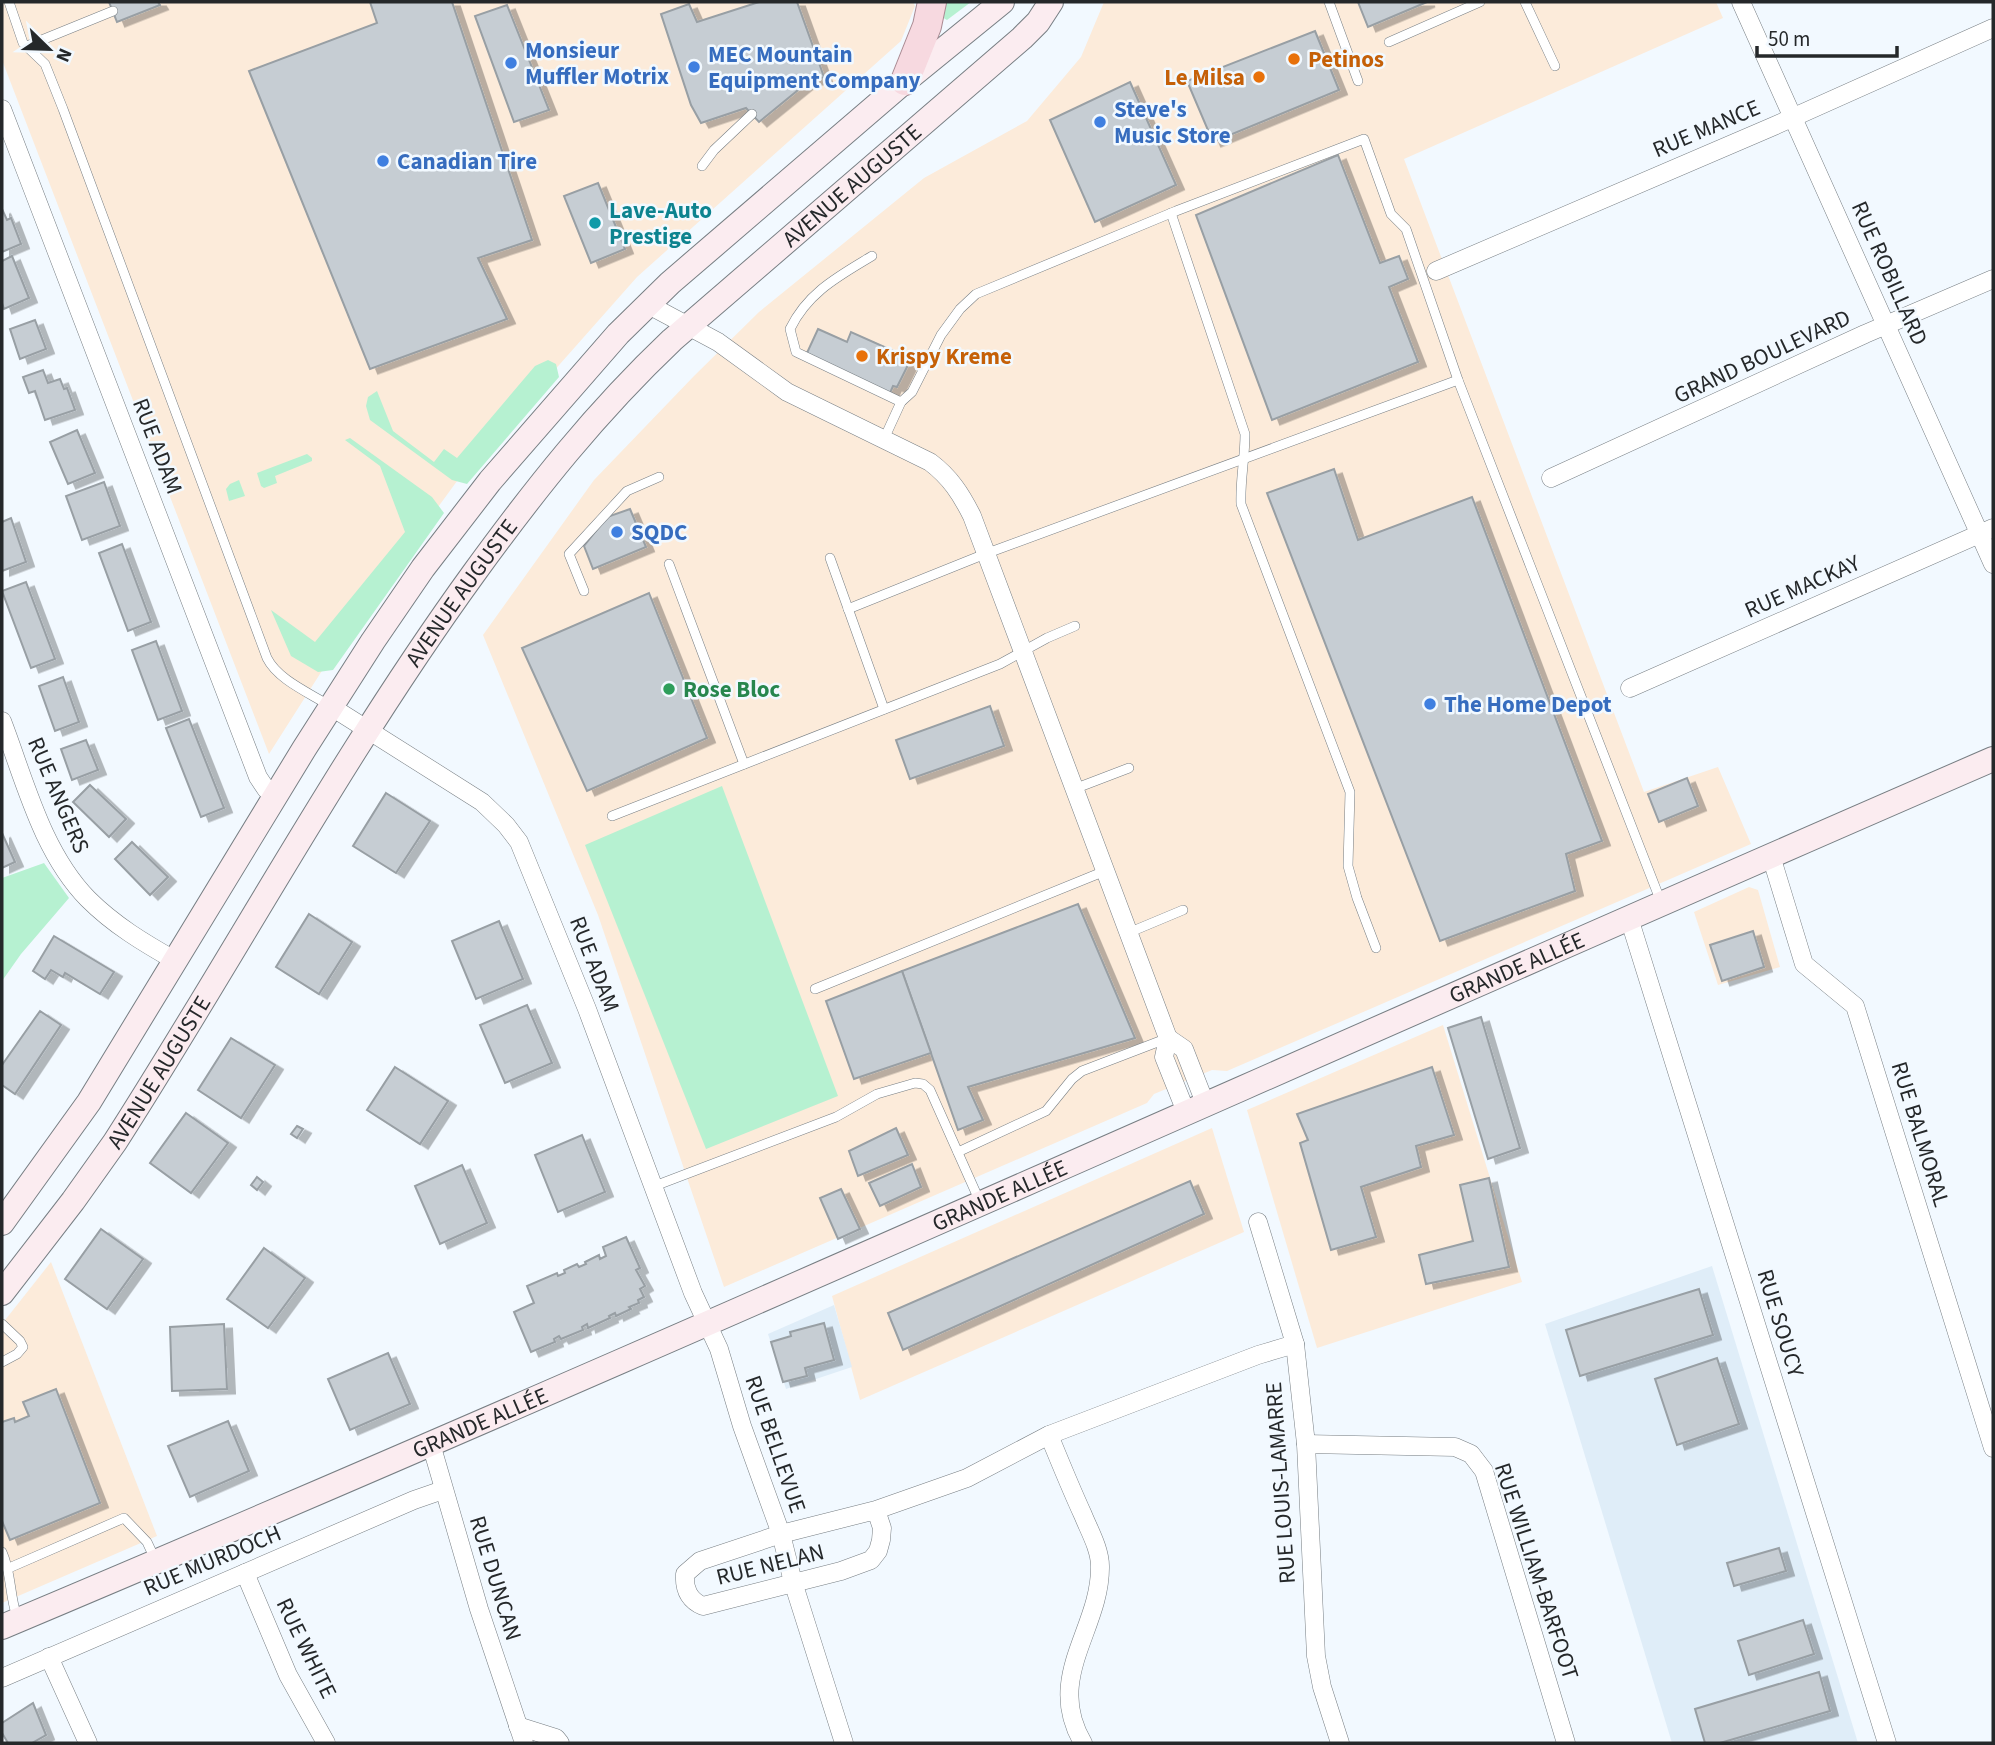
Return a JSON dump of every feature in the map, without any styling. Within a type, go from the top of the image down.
[{"type":"main road","points":[[905,81],[927,26],[932,2]]},
{"type":"main road","name":"AVENUE AUGUSTE","points":[[2,1223],[75,1124],[330,706],[399,602],[467,510],[605,349],[648,304],[905,81],[1002,2]]},
{"type":"main road","name":"AVENUE AUGUSTE","points":[[2,1293],[66,1211],[115,1142],[367,730],[460,592],[561,456],[634,376],[1022,38],[1038,22],[1051,2]]},
{"type":"main road","name":"GRANDE ALLÉE","points":[[10,1624],[431,1444],[1993,760]]},
{"type":"street","name":"RUE ROBILLARD","points":[[1741,2],[1887,325],[1986,531],[1993,564]]},
{"type":"street","name":"RUE MANCE","points":[[1436,271],[1793,117],[1993,27]]},
{"type":"street","name":"RUE ADAM","points":[[2,109],[258,777],[275,797]]},
{"type":"street","name":"GRAND BOULEVARD","points":[[1551,478],[1993,279]]},
{"type":"street","points":[[648,304],[718,342],[787,392],[930,462],[946,475],[966,504],[1168,1038],[1164,1057],[1196,1108]]},
{"type":"street","name":"RUE MACKAY","points":[[1630,688],[1986,531]]},
{"type":"street","name":"RUE ADAM","points":[[330,706],[482,803],[515,836],[532,871],[587,1009],[693,1293],[708,1323]]},
{"type":"street","name":"RUE ANGERS","points":[[2,721],[49,842],[71,878],[89,900],[112,921],[176,961]]},
{"type":"street","name":"RUE BALMORAL","points":[[1770,856],[1804,964],[1855,1006],[1993,1448]]},
{"type":"street","name":"RUE SOUCY","points":[[1629,918],[1887,1743]]},
{"type":"street","name":"RUE LOUIS-LAMARRE","points":[[1258,1222],[1295,1343],[1306,1444],[1316,1656],[1322,1687],[1340,1743]]},
{"type":"street","name":"RUE BELLEVUE","points":[[708,1323],[781,1534],[793,1582],[844,1743]]},
{"type":"street","name":"RUE NELAN","points":[[876,1510],[882,1528],[881,1540],[878,1551],[871,1560],[841,1571],[703,1606],[689,1595],[685,1574],[700,1561],[781,1534],[876,1510],[967,1478],[1049,1435],[1258,1354],[1295,1343]]},
{"type":"street","points":[[1049,1435],[1093,1539],[1100,1563],[1098,1589],[1070,1677],[1070,1699],[1075,1729],[1083,1743]]},
{"type":"street","name":"RUE DUNCAN","points":[[431,1444],[479,1609],[524,1743]]},
{"type":"street","name":"RUE WILLIAM-BARFOOT","points":[[1306,1444],[1433,1445],[1455,1447],[1471,1454],[1484,1471],[1566,1743]]},
{"type":"street","name":"RUE MURDOCH","points":[[2,1678],[414,1500],[443,1490]]},
{"type":"street","name":"RUE WHITE","points":[[245,1573],[288,1675],[326,1743]]},
{"type":"street","points":[[50,1657],[88,1743]]},
{"type":"street","points":[[518,1726],[556,1738],[559,1743]]},
{"type":"lane","points":[[9,2],[23,43],[45,64],[73,134],[267,659],[281,675],[330,706]]},
{"type":"lane","points":[[1329,2],[1358,80]]},
{"type":"lane","points":[[1389,42],[1480,2]]},
{"type":"lane","points":[[1525,2],[1555,66]]},
{"type":"lane","points":[[27,46],[113,11]]},
{"type":"lane","points":[[702,166],[714,150],[752,114]]},
{"type":"lane","points":[[884,439],[901,402],[912,392],[941,335],[960,309],[976,294],[1171,213],[1364,139],[1391,214],[1406,229],[1458,380],[1662,903]]},
{"type":"lane","points":[[1171,213],[1245,434],[1245,459],[1239,477],[1241,504],[1350,792],[1348,866],[1376,948]]},
{"type":"lane","points":[[873,256],[832,280],[799,310],[790,329],[796,352],[901,402]]},
{"type":"lane","points":[[848,609],[985,554],[1458,380]]},
{"type":"lane","points":[[584,591],[569,554],[627,491],[659,477]]},
{"type":"lane","points":[[830,558],[884,709]]},
{"type":"lane","points":[[669,564],[744,764]]},
{"type":"lane","points":[[612,816],[1000,664],[1075,626]]},
{"type":"lane","points":[[1074,789],[1129,768]]},
{"type":"lane","points":[[815,989],[1105,871]]},
{"type":"lane","points":[[1128,933],[1183,910]]},
{"type":"lane","points":[[958,1152],[1046,1111],[1077,1074],[1168,1038]]},
{"type":"lane","points":[[652,1186],[836,1117],[877,1094],[915,1083],[923,1084],[930,1090],[980,1202]]},
{"type":"lane","points":[[2,1324],[23,1347],[20,1352],[2,1362]]},
{"type":"lane","points":[[9,1568],[124,1518],[147,1542],[156,1562]]},
{"type":"lane","points":[[2,1552],[9,1568],[10,1624]]},
{"type":"shaded area","points":[[2,2],[913,2],[915,6],[901,41],[637,277],[460,477],[346,633],[269,754],[2,60]]},
{"type":"shaded area","points":[[1104,2],[1716,2],[1723,18],[1404,159],[1644,792],[1718,767],[1751,844],[1227,1071],[1212,1070],[1154,1094],[1147,1103],[724,1287],[598,915],[483,635],[594,480],[694,376],[759,312],[924,178],[1027,121],[1081,57]]},
{"type":"shaded area","points":[[1749,887],[1758,890],[1780,967],[1718,985],[1694,912]]},
{"type":"shaded area","points":[[1443,1025],[1522,1282],[1317,1348],[1247,1110]]},
{"type":"shaded area","points":[[1212,1128],[1244,1232],[860,1400],[832,1296]]},
{"type":"shaded area","points":[[51,1262],[157,1536],[2,1603],[2,1324]]},
{"type":"shaded area","points":[[1712,1266],[1858,1743],[1672,1743],[1545,1324]]},
{"type":"shaded area","points":[[834,1305],[852,1367],[786,1389],[768,1334]]},
{"type":"green space","points":[[945,2],[971,2],[947,20],[942,17]]},
{"type":"green space","points":[[548,360],[556,364],[559,377],[467,484],[452,480],[370,420],[366,406],[368,397],[377,391],[393,431],[434,462],[444,449],[457,458],[535,366]]},
{"type":"green space","points":[[350,438],[432,497],[444,513],[333,670],[318,672],[291,656],[271,610],[315,642],[405,532],[380,466],[345,440]]},
{"type":"green space","points":[[307,454],[312,461],[275,476],[277,483],[264,488],[261,486],[257,473]]},
{"type":"green space","points":[[239,480],[245,496],[229,501],[226,489]]},
{"type":"green space","points":[[722,786],[838,1096],[706,1149],[585,845]]},
{"type":"green space","points":[[44,863],[69,898],[21,954],[2,981],[2,878]]},
{"type":"building","points":[[109,2],[158,2],[160,5],[117,22]]},
{"type":"building","points":[[370,2],[452,2],[532,240],[478,258],[507,319],[370,369],[249,71],[377,23]]},
{"type":"building","points":[[759,2],[797,2],[824,77],[808,82],[759,122],[746,108],[701,123],[691,105],[661,14],[689,4],[697,22]]},
{"type":"building","points":[[1358,2],[1427,2],[1368,27]]},
{"type":"building","name":"Monsieur Muffler Motrix","points":[[507,5],[549,110],[514,122],[475,16]]},
{"type":"building","points":[[1315,31],[1339,90],[1213,142],[1187,81]]},
{"type":"building","points":[[1130,82],[1176,185],[1095,222],[1050,120]]},
{"type":"building","points":[[1338,155],[1380,263],[1399,256],[1408,279],[1389,287],[1418,362],[1272,420],[1196,215]]},
{"type":"building","name":"Lave-Auto Prestige","points":[[598,183],[625,249],[591,263],[564,196]]},
{"type":"building","points":[[2,209],[7,220],[11,218],[21,244],[2,252]]},
{"type":"building","points":[[12,256],[29,298],[4,309],[2,261]]},
{"type":"building","points":[[35,320],[46,349],[20,359],[10,329]]},
{"type":"building","points":[[818,329],[847,342],[851,332],[907,357],[904,363],[908,365],[897,387],[893,386],[890,393],[806,355]]},
{"type":"building","points":[[43,370],[48,383],[60,379],[64,389],[67,388],[75,410],[45,420],[35,391],[29,393],[23,377]]},
{"type":"building","points":[[77,430],[95,473],[68,484],[50,442]]},
{"type":"building","points":[[1334,469],[1358,540],[1472,497],[1602,841],[1566,854],[1575,891],[1440,941],[1267,493]]},
{"type":"building","points":[[104,482],[120,526],[82,540],[66,496]]},
{"type":"building","name":"SQDC","points":[[630,509],[646,547],[593,569],[584,546],[607,517]]},
{"type":"building","points":[[11,518],[26,562],[2,571],[2,522]]},
{"type":"building","points":[[122,544],[151,622],[128,631],[99,553]]},
{"type":"building","points":[[26,582],[55,659],[31,668],[2,591]]},
{"type":"building","points":[[649,593],[707,738],[587,791],[522,648]]},
{"type":"building","points":[[156,641],[182,711],[158,720],[132,650]]},
{"type":"building","points":[[63,677],[79,722],[55,731],[39,686]]},
{"type":"building","points":[[990,706],[1004,746],[910,779],[896,740]]},
{"type":"building","points":[[189,719],[224,808],[201,817],[166,728]]},
{"type":"building","points":[[86,740],[98,770],[72,780],[61,749]]},
{"type":"building","points":[[1687,778],[1698,806],[1659,822],[1648,794]]},
{"type":"building","points":[[90,785],[126,819],[109,837],[73,802]]},
{"type":"building","points":[[386,793],[430,821],[396,873],[353,846]]},
{"type":"building","points":[[2,833],[15,862],[2,868]]},
{"type":"building","points":[[132,842],[168,877],[150,895],[115,859]]},
{"type":"building","points":[[1078,904],[1135,1038],[968,1087],[983,1120],[958,1130],[902,971]]},
{"type":"building","points":[[309,914],[352,942],[319,994],[276,967]]},
{"type":"building","points":[[499,921],[523,979],[476,999],[452,941]]},
{"type":"building","points":[[1753,931],[1764,967],[1722,981],[1710,945]]},
{"type":"building","points":[[54,936],[114,972],[100,994],[65,973],[63,977],[51,970],[45,979],[33,971]]},
{"type":"building","points":[[902,971],[931,1053],[854,1079],[826,1001]]},
{"type":"building","points":[[527,1005],[552,1063],[505,1083],[480,1025]]},
{"type":"building","points":[[40,1011],[61,1025],[15,1094],[2,1085],[2,1065]]},
{"type":"building","points":[[1481,1017],[1520,1148],[1488,1159],[1448,1028]]},
{"type":"building","points":[[231,1038],[275,1065],[241,1118],[198,1090]]},
{"type":"building","points":[[395,1067],[448,1101],[420,1144],[367,1110]]},
{"type":"building","points":[[1432,1067],[1454,1135],[1416,1146],[1421,1167],[1361,1187],[1376,1237],[1331,1250],[1300,1143],[1308,1140],[1297,1114]]},
{"type":"building","points":[[186,1113],[228,1143],[191,1193],[150,1163]]},
{"type":"building","points":[[297,1126],[303,1129],[297,1138],[291,1134]]},
{"type":"building","points":[[896,1128],[908,1155],[858,1176],[849,1151]]},
{"type":"building","points":[[582,1135],[605,1192],[558,1212],[535,1155]]},
{"type":"building","points":[[912,1164],[921,1187],[880,1206],[869,1183]]},
{"type":"building","points":[[462,1165],[487,1223],[440,1244],[415,1186]]},
{"type":"building","points":[[257,1177],[263,1182],[257,1190],[251,1185]]},
{"type":"building","points":[[1489,1178],[1509,1267],[1426,1284],[1419,1255],[1473,1241],[1460,1185]]},
{"type":"building","points":[[1190,1181],[1204,1214],[903,1350],[888,1313]]},
{"type":"building","points":[[841,1189],[860,1229],[838,1239],[820,1198]]},
{"type":"building","points":[[101,1229],[143,1259],[107,1309],[65,1279]]},
{"type":"building","points":[[626,1237],[640,1268],[636,1270],[645,1286],[640,1289],[644,1297],[638,1300],[639,1303],[629,1307],[631,1309],[616,1316],[615,1313],[588,1328],[587,1324],[582,1327],[583,1330],[561,1339],[559,1336],[554,1339],[555,1342],[531,1352],[514,1312],[534,1303],[527,1286],[557,1273],[558,1276],[565,1273],[564,1270],[577,1264],[579,1267],[586,1264],[585,1262],[599,1255],[600,1259],[606,1256],[603,1247]]},
{"type":"building","points":[[264,1248],[305,1278],[268,1328],[227,1299]]},
{"type":"building","points":[[1699,1289],[1713,1335],[1580,1376],[1566,1330]]},
{"type":"building","points":[[824,1323],[834,1360],[805,1368],[807,1376],[783,1382],[771,1342],[791,1336],[790,1332]]},
{"type":"building","points":[[224,1324],[227,1389],[172,1391],[170,1327]]},
{"type":"building","points":[[388,1353],[410,1404],[350,1430],[328,1379]]},
{"type":"building","points":[[1717,1358],[1739,1424],[1677,1445],[1655,1379]]},
{"type":"building","points":[[56,1389],[100,1503],[10,1540],[2,1521],[2,1422],[14,1418],[15,1422],[29,1416],[23,1402]]},
{"type":"building","points":[[228,1421],[249,1471],[190,1497],[168,1446]]},
{"type":"building","points":[[1779,1548],[1786,1571],[1734,1586],[1727,1563]]},
{"type":"building","points":[[1803,1620],[1814,1654],[1749,1675],[1738,1641]]},
{"type":"building","points":[[1819,1672],[1830,1711],[1720,1743],[1705,1743],[1695,1709]]},
{"type":"building","points":[[33,1703],[46,1735],[32,1743],[8,1743],[2,1733],[2,1723]]},
{"type":"place","name":"Petinos","points":[[1294,59]]},
{"type":"place","name":"Monsieur Muffler Motrix","points":[[511,63]]},
{"type":"place","name":"MEC Mountain Equipment Company","points":[[694,67]]},
{"type":"place","name":"Le Milsa","points":[[1259,77]]},
{"type":"place","name":"Steve's Music Store","points":[[1100,122]]},
{"type":"place","name":"Canadian Tire","points":[[383,161]]},
{"type":"place","name":"Lave-Auto Prestige","points":[[595,223]]},
{"type":"place","name":"Krispy Kreme","points":[[862,356]]},
{"type":"place","name":"SQDC","points":[[617,532]]},
{"type":"place","name":"Rose Bloc","points":[[669,689]]},
{"type":"place","name":"The Home Depot","points":[[1430,704]]}]
